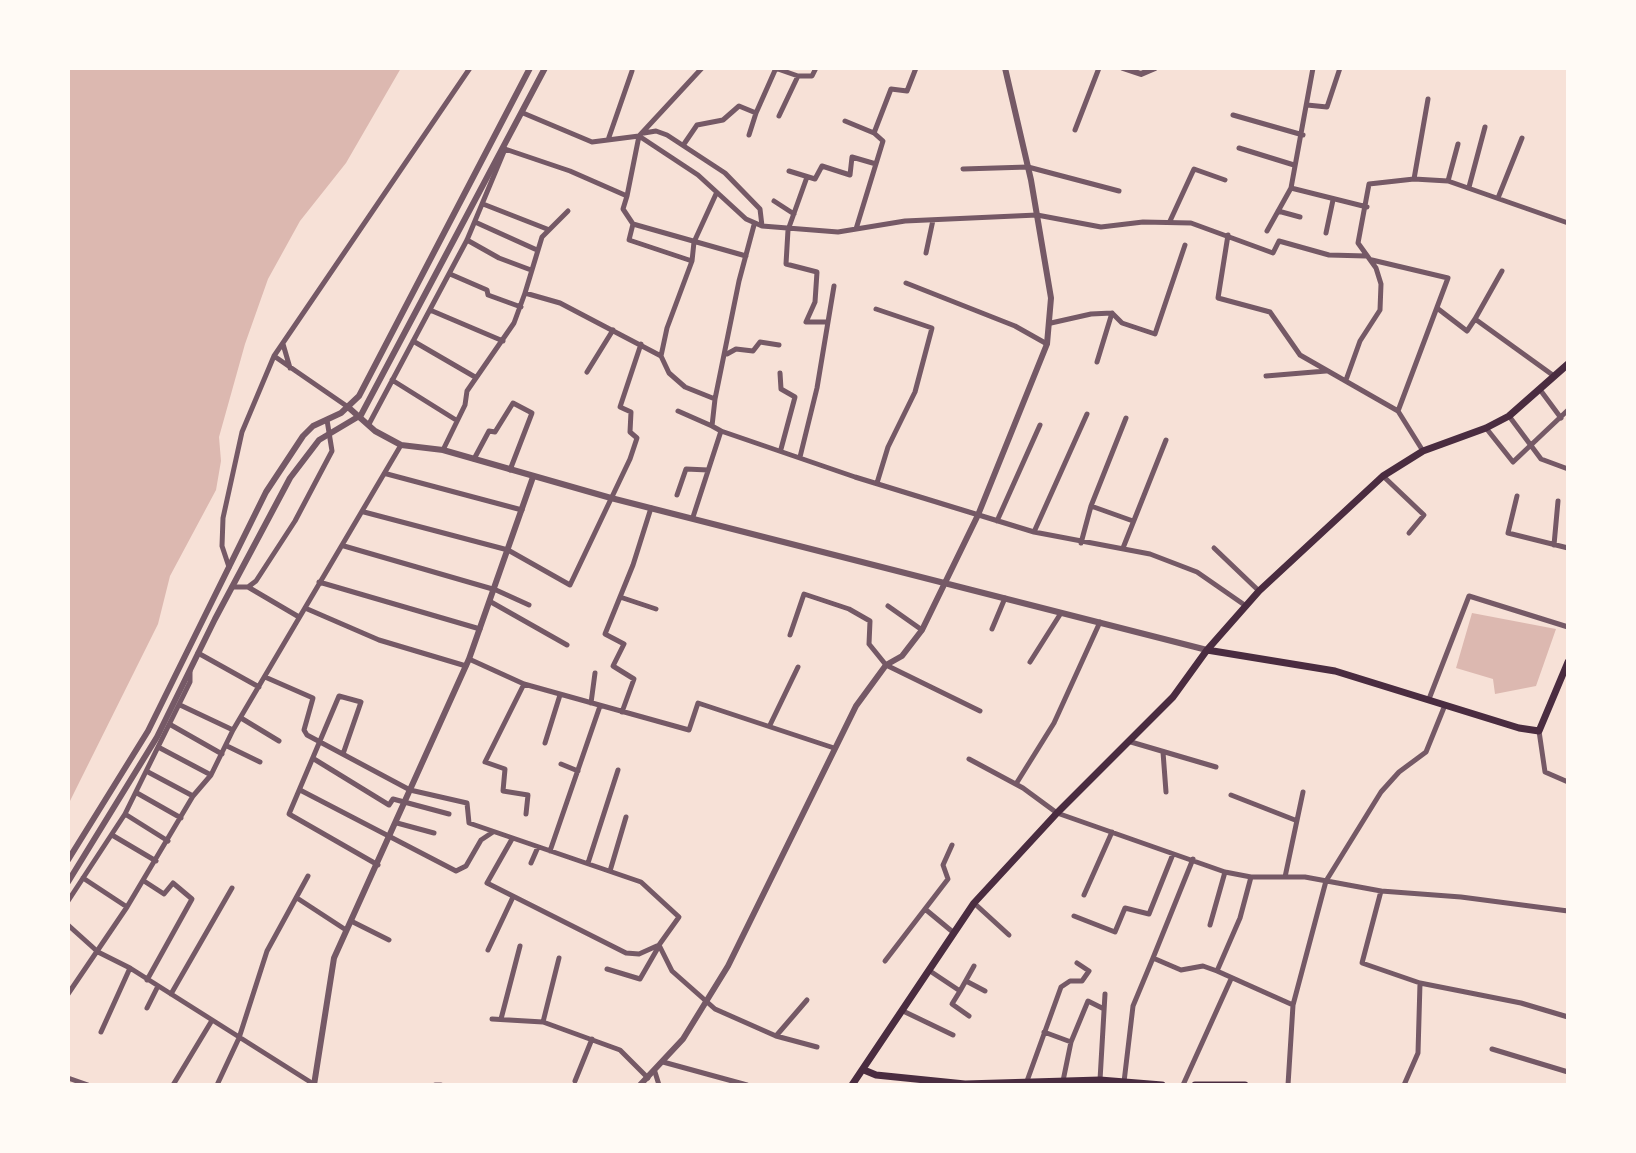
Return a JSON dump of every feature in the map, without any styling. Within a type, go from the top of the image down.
[{"type":"main road","points":[[854,1084],[974,903],[1057,813],[1173,697],[1207,650],[1259,591],[1383,476],[1423,451],[1486,428],[1509,416],[1541,391],[1568,364]]},
{"type":"main road","points":[[1207,650],[1335,671],[1539,731],[1568,662]]},
{"type":"main road","points":[[864,1070],[876,1075],[965,1084],[1100,1080],[1162,1085]]},
{"type":"main road","points":[[1195,1085],[1245,1085]]},
{"type":"street","points":[[229,567],[222,546],[223,518],[242,432],[274,356],[470,68]]},
{"type":"street","points":[[68,860],[148,731],[266,492],[303,436],[348,407],[359,396],[530,68]]},
{"type":"street","points":[[68,882],[157,737],[290,478],[319,440],[361,415],[505,149],[545,68]]},
{"type":"street","points":[[608,140],[632,69],[624,68]]},
{"type":"street","points":[[702,68],[639,136],[623,209],[633,224],[746,256]]},
{"type":"street","points":[[749,135],[776,68],[798,76],[812,76],[816,68]]},
{"type":"street","points":[[874,133],[891,89],[907,91],[916,68]]},
{"type":"street","points":[[640,1085],[683,1039],[708,1001],[856,706],[886,665],[902,656],[922,630],[948,583],[1047,344],[1051,298],[1028,167],[1005,68]]},
{"type":"street","points":[[1075,130],[1099,68]]},
{"type":"street","points":[[1123,68],[1141,74],[1155,68]]},
{"type":"street","points":[[1267,231],[1291,188],[1313,68]]},
{"type":"street","points":[[1307,105],[1327,107],[1340,68]]},
{"type":"street","points":[[779,116],[798,76]]},
{"type":"street","points":[[1414,179],[1428,99]]},
{"type":"street","points":[[684,144],[697,125],[723,120],[739,106],[756,113]]},
{"type":"street","points":[[523,113],[592,142],[656,131],[684,144],[725,173],[757,205],[762,226]]},
{"type":"street","points":[[1233,115],[1303,135]]},
{"type":"street","points":[[845,121],[874,133],[883,141],[856,229]]},
{"type":"street","points":[[1469,187],[1485,127]]},
{"type":"street","points":[[639,136],[698,175],[754,225],[838,232],[933,220],[1037,215],[1101,227],[1170,221],[1204,225],[1273,253],[1279,241],[1329,255],[1369,258],[1448,278],[1398,411]]},
{"type":"street","points":[[1498,198],[1522,138]]},
{"type":"street","points":[[1448,181],[1458,144]]},
{"type":"street","points":[[1239,148],[1294,165]]},
{"type":"street","points":[[505,149],[570,171],[627,196]]},
{"type":"street","points":[[369,424],[467,240],[505,149]]},
{"type":"street","points":[[789,171],[815,179],[822,166],[850,175],[852,157],[876,164]]},
{"type":"street","points":[[963,169],[1028,167],[1119,191]]},
{"type":"street","points":[[1170,221],[1194,169],[1225,180]]},
{"type":"street","points":[[807,177],[788,230],[786,264],[817,272],[815,302],[806,322],[826,322]]},
{"type":"street","points":[[1346,380],[1360,341],[1380,310],[1381,284],[1358,243],[1367,207],[1366,189],[1371,182],[1414,179],[1448,181],[1568,223]]},
{"type":"street","points":[[1291,188],[1367,207]]},
{"type":"street","points":[[661,356],[671,317],[692,261],[694,242],[716,194]]},
{"type":"street","points":[[1326,233],[1333,200]]},
{"type":"street","points":[[774,201],[794,214]]},
{"type":"street","points":[[483,204],[547,229]]},
{"type":"street","points":[[443,450],[475,377],[503,341],[521,307],[537,250],[547,229],[568,211]]},
{"type":"street","points":[[1278,211],[1300,217]]},
{"type":"street","points":[[926,253],[933,220]]},
{"type":"street","points":[[475,222],[537,250]]},
{"type":"street","points":[[633,224],[629,240],[692,261]]},
{"type":"street","points":[[712,426],[715,399],[754,225]]},
{"type":"street","points":[[1228,235],[1218,298],[1270,312],[1300,355],[1398,411],[1423,451]]},
{"type":"street","points":[[467,240],[499,258],[531,270]]},
{"type":"street","points":[[1112,313],[1122,323],[1155,334],[1185,245]]},
{"type":"street","points":[[437,250],[445,255]]},
{"type":"street","points":[[1437,308],[1467,331],[1502,271]]},
{"type":"street","points":[[450,274],[487,290],[488,295],[521,307]]},
{"type":"street","points":[[906,283],[1015,326],[1047,344]]},
{"type":"street","points":[[800,457],[817,388],[834,286]]},
{"type":"street","points":[[525,293],[560,303],[641,344],[661,356],[669,373],[685,387],[715,399]]},
{"type":"street","points":[[876,309],[932,328],[915,392],[888,447],[877,483]]},
{"type":"street","points":[[430,310],[503,341]]},
{"type":"street","points":[[1051,323],[1112,313]]},
{"type":"street","points":[[1097,362],[1112,313]]},
{"type":"street","points":[[1475,319],[1555,376]]},
{"type":"street","points":[[587,372],[613,330]]},
{"type":"street","points":[[413,341],[475,377]]},
{"type":"street","points":[[725,356],[736,349],[753,351],[760,342],[779,345]]},
{"type":"street","points":[[283,344],[290,369]]},
{"type":"street","points":[[364,512],[508,550],[570,585],[637,438],[630,432],[631,412],[620,407],[641,344]]},
{"type":"street","points":[[274,356],[401,445],[443,450],[611,498],[1207,650]]},
{"type":"street","points":[[1266,376],[1327,371]]},
{"type":"street","points":[[780,373],[781,389],[795,397],[781,449]]},
{"type":"street","points":[[392,380],[456,420]]},
{"type":"street","points":[[1541,391],[1561,418]]},
{"type":"street","points":[[474,459],[489,431],[495,432],[513,403],[532,413],[510,470]]},
{"type":"street","points":[[1486,428],[1513,462],[1568,410]]},
{"type":"street","points":[[678,411],[721,431],[997,521],[1081,543],[1123,548],[1197,572],[1246,606]]},
{"type":"street","points":[[1034,532],[1087,414]]},
{"type":"street","points":[[1509,416],[1541,459],[1568,469]]},
{"type":"street","points":[[1081,543],[1091,506],[1126,418]]},
{"type":"street","points":[[248,587],[256,581],[295,521],[329,459],[331,432],[326,419]]},
{"type":"street","points":[[997,521],[1040,425]]},
{"type":"street","points":[[693,517],[721,431]]},
{"type":"street","points":[[1123,548],[1166,440]]},
{"type":"street","points":[[68,994],[144,881],[193,796],[211,775],[233,730],[319,582],[387,474],[401,445]]},
{"type":"street","points":[[677,495],[686,469],[708,470]]},
{"type":"street","points":[[387,474],[522,510]]},
{"type":"street","points":[[1383,476],[1424,515],[1409,533]]},
{"type":"street","points":[[68,925],[98,952],[130,968],[315,1085],[331,972],[346,930],[392,837],[467,663],[496,590],[533,477]]},
{"type":"street","points":[[1517,496],[1508,533],[1568,548]]},
{"type":"street","points":[[1554,545],[1558,501]]},
{"type":"street","points":[[1091,506],[1133,521]]},
{"type":"street","points":[[622,712],[634,679],[613,666],[624,644],[605,634],[651,507]]},
{"type":"street","points":[[344,546],[496,590],[529,605]]},
{"type":"street","points":[[1214,548],[1259,591]]},
{"type":"street","points":[[319,582],[481,629]]},
{"type":"street","points":[[232,587],[248,587],[299,617]]},
{"type":"street","points":[[790,635],[804,594],[870,621],[869,644],[886,665],[980,711]]},
{"type":"street","points":[[1429,699],[1469,596],[1568,627]]},
{"type":"street","points":[[620,597],[656,609]]},
{"type":"street","points":[[992,629],[1005,598]]},
{"type":"street","points":[[491,602],[567,645]]},
{"type":"street","points":[[888,606],[922,630]]},
{"type":"street","points":[[305,608],[379,640],[467,663],[560,695],[689,730],[698,703],[834,748]]},
{"type":"street","points":[[1030,662],[1061,613]]},
{"type":"street","points":[[1016,784],[1054,723],[1100,622]]},
{"type":"street","points":[[198,653],[259,687]]},
{"type":"street","points":[[770,725],[798,667]]},
{"type":"street","points":[[68,901],[112,835],[148,772],[190,682],[190,669]]},
{"type":"street","points":[[591,703],[595,673]]},
{"type":"street","points":[[265,677],[313,698],[304,730],[321,743],[410,790],[467,803],[469,823],[641,882],[679,917],[640,979],[607,969]]},
{"type":"street","points":[[524,684],[485,762],[505,769],[503,791],[528,795],[526,814]]},
{"type":"street","points":[[545,743],[560,695]]},
{"type":"street","points":[[343,754],[361,702],[339,696],[289,814],[379,865]]},
{"type":"street","points":[[179,705],[233,730]]},
{"type":"street","points":[[1288,1085],[1293,1005],[1326,881],[1381,792],[1399,772],[1426,752],[1445,705]]},
{"type":"street","points":[[550,851],[600,706]]},
{"type":"street","points":[[241,718],[279,741]]},
{"type":"street","points":[[170,725],[222,754]]},
{"type":"street","points":[[1539,731],[1545,772],[1568,782]]},
{"type":"street","points":[[1131,742],[1216,767]]},
{"type":"street","points":[[227,746],[260,762]]},
{"type":"street","points":[[160,748],[211,775]]},
{"type":"street","points":[[1163,752],[1166,792]]},
{"type":"street","points":[[314,759],[389,805],[393,799],[449,814]]},
{"type":"street","points":[[969,759],[1016,784],[1057,813],[1225,872],[1251,877],[1326,881],[1381,891],[1461,897],[1568,911]]},
{"type":"street","points":[[561,764],[578,771]]},
{"type":"street","points":[[588,863],[618,770]]},
{"type":"street","points":[[148,772],[193,796]]},
{"type":"street","points":[[300,790],[456,871],[466,866],[481,840],[494,832]]},
{"type":"street","points":[[1285,877],[1303,792]]},
{"type":"street","points":[[136,793],[181,818]]},
{"type":"street","points":[[1231,795],[1295,820]]},
{"type":"street","points":[[125,814],[168,841]]},
{"type":"street","points":[[610,871],[626,817]]},
{"type":"street","points":[[397,823],[434,833]]},
{"type":"street","points":[[1084,895],[1112,832]]},
{"type":"street","points":[[112,835],[156,861]]},
{"type":"street","points":[[512,839],[487,883],[626,953],[639,954],[659,945]]},
{"type":"street","points":[[885,961],[948,879],[943,865],[952,845]]},
{"type":"street","points":[[531,863],[538,847]]},
{"type":"street","points":[[1074,916],[1115,932],[1125,908],[1149,914],[1173,854]]},
{"type":"street","points":[[1124,1083],[1133,1006],[1193,859]]},
{"type":"street","points":[[1210,925],[1225,872]]},
{"type":"street","points":[[217,1085],[239,1038],[267,951],[308,876]]},
{"type":"street","points":[[1217,971],[1240,918],[1251,877]]},
{"type":"street","points":[[83,878],[127,907]]},
{"type":"street","points":[[144,881],[164,894],[173,883],[192,899],[147,980]]},
{"type":"street","points":[[171,994],[232,888]]},
{"type":"street","points":[[1381,891],[1361,962],[1420,983],[1521,1003],[1568,1017]]},
{"type":"street","points":[[488,950],[513,897]]},
{"type":"street","points":[[297,898],[346,930]]},
{"type":"street","points":[[974,903],[1009,935]]},
{"type":"street","points":[[925,909],[954,933]]},
{"type":"street","points":[[351,921],[389,940]]},
{"type":"street","points":[[659,945],[672,971],[715,1009],[776,1036],[817,1047]]},
{"type":"street","points":[[501,1019],[520,946]]},
{"type":"street","points":[[543,1022],[559,958]]},
{"type":"street","points":[[1153,958],[1181,970],[1203,966],[1293,1005]]},
{"type":"street","points":[[1027,1081],[1061,987],[1070,981],[1082,981],[1089,971],[1077,963]]},
{"type":"street","points":[[969,1016],[952,1004],[974,966]]},
{"type":"street","points":[[101,1032],[130,968]]},
{"type":"street","points":[[930,971],[960,991]]},
{"type":"street","points":[[1183,1085],[1231,979]]},
{"type":"street","points":[[966,981],[985,991]]},
{"type":"street","points":[[1404,1085],[1418,1053],[1420,983]]},
{"type":"street","points":[[147,1008],[158,986]]},
{"type":"street","points":[[1100,1080],[1105,994]]},
{"type":"street","points":[[776,1036],[807,1000]]},
{"type":"street","points":[[1063,1081],[1071,1042],[1088,1001],[1104,1009]]},
{"type":"street","points":[[903,1011],[953,1035]]},
{"type":"street","points":[[492,1019],[543,1022],[592,1039],[620,1050],[648,1078]]},
{"type":"street","points":[[173,1085],[211,1022]]},
{"type":"street","points":[[1044,1032],[1071,1042]]},
{"type":"street","points":[[575,1081],[592,1039]]},
{"type":"street","points":[[1492,1049],[1568,1072]]},
{"type":"street","points":[[663,1062],[747,1085]]},
{"type":"street","points":[[655,1072],[659,1085]]},
{"type":"street","points":[[68,1078],[88,1085]]},
{"type":"shaded area","points":[[68,68],[401,68],[346,163],[300,221],[268,279],[245,344],[219,437],[221,461],[216,490],[170,576],[158,624],[68,805]]},
{"type":"shaded area","points":[[1472,613],[1556,629],[1536,686],[1495,694],[1493,679],[1456,668]]}]
